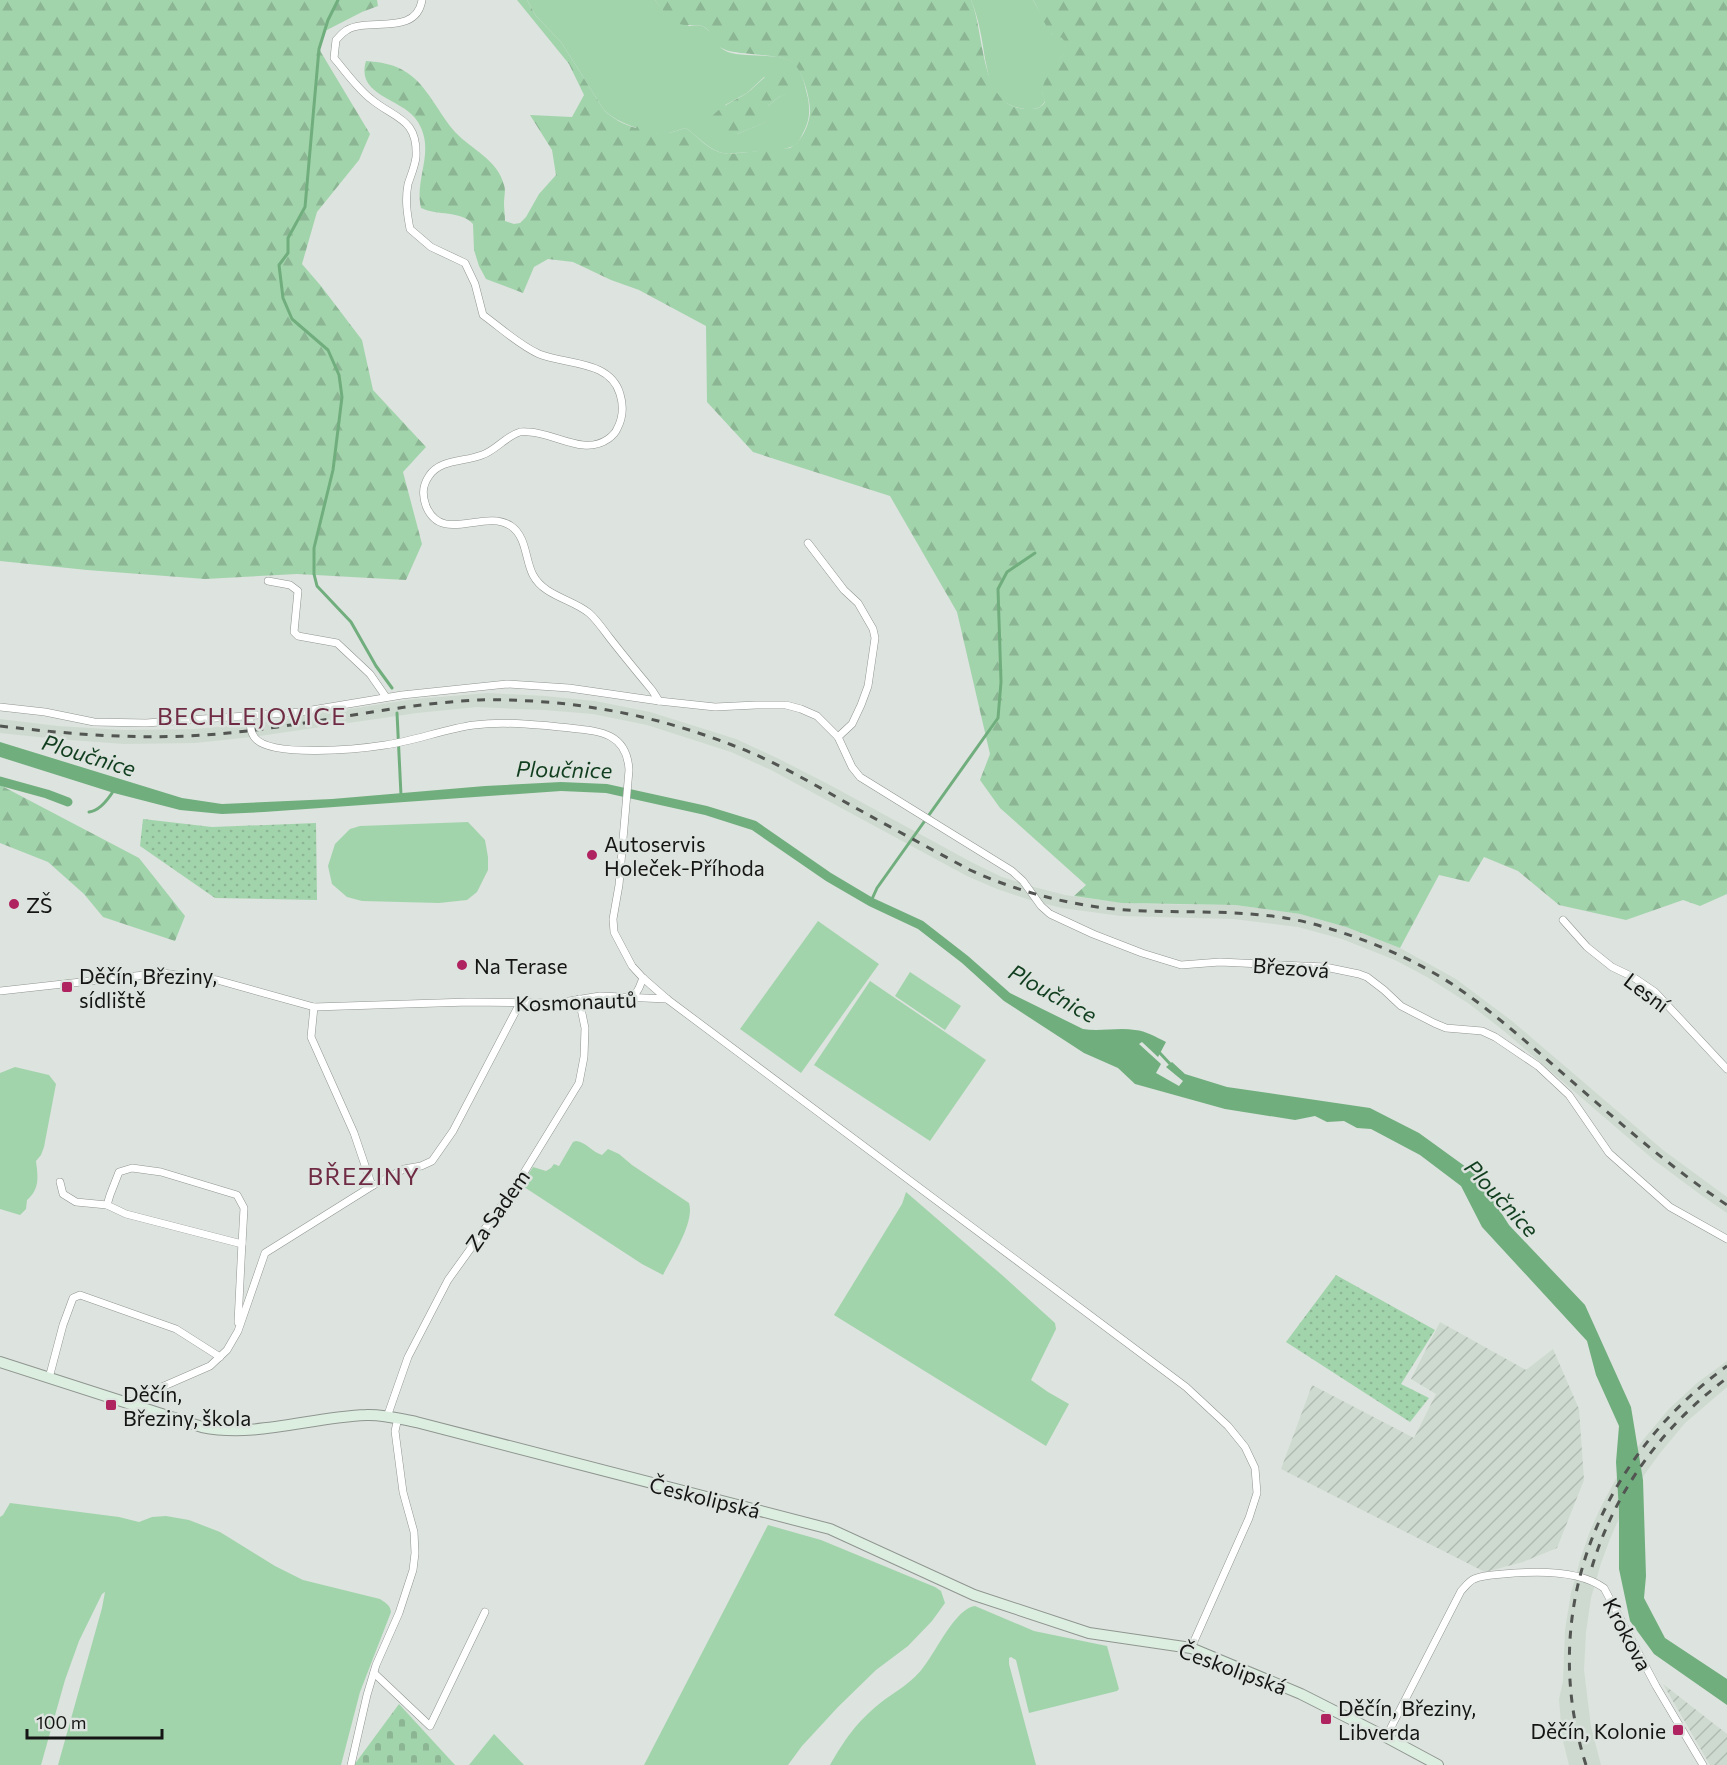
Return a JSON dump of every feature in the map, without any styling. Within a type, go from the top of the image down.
[{"type":"main road","name":"Českolipská","points":[[0,1362],[202,1427],[222,1431],[246,1430],[368,1415],[393,1418],[830,1529],[974,1595],[1089,1633],[1191,1648],[1301,1694],[1438,1765]]},
{"type":"street","points":[[422,0],[421,8],[414,16],[399,24],[359,26],[346,30],[336,40],[334,58],[371,99],[397,115],[410,128],[416,142],[416,160],[405,204],[410,229],[431,247],[465,263],[475,284],[483,315],[540,354],[601,371],[613,379],[619,389],[623,404],[621,422],[615,434],[603,442],[586,446],[537,432],[521,432],[483,455],[435,468],[422,489],[424,500],[430,515],[439,522],[453,525],[488,521],[504,522],[514,528],[522,540],[533,575],[543,588],[589,613],[652,690],[658,701]]},
{"type":"street","points":[[0,707],[120,724],[300,712],[386,697],[507,684],[569,688],[715,707],[786,705],[817,716],[838,737],[852,724],[861,705],[868,686],[875,638],[873,629],[858,603],[844,590],[808,543]]},
{"type":"street","points":[[268,580],[290,585],[298,591],[294,632],[298,636],[337,643],[370,674],[386,697]]},
{"type":"street","points":[[250,716],[251,731],[261,744],[278,748],[318,751],[394,744],[453,729],[494,723],[516,723],[606,733],[621,745],[628,761],[619,885],[613,919],[617,938],[632,966],[667,999]]},
{"type":"street","name":"Březová","points":[[838,737],[852,767],[860,777],[1012,871],[1023,880],[1041,906],[1050,914],[1074,926],[1142,953],[1181,965],[1220,962],[1325,968],[1359,974],[1367,977],[1401,1006],[1434,1023],[1446,1028],[1482,1031],[1495,1037],[1538,1066],[1569,1095],[1610,1153],[1670,1207],[1727,1239]]},
{"type":"street","name":"Lesní","points":[[1563,920],[1587,947],[1612,967],[1633,976],[1654,992],[1727,1069]]},
{"type":"street","name":"Kosmonautů","points":[[0,991],[162,973],[217,980],[314,1007],[458,1002],[557,1003],[600,996],[667,999],[1186,1387],[1228,1426],[1245,1447],[1256,1468],[1257,1493],[1249,1518],[1191,1648]]},
{"type":"street","points":[[633,998],[643,978]]},
{"type":"street","name":"Za Sadem","points":[[351,1765],[367,1695],[410,1581],[415,1553],[414,1532],[403,1492],[393,1418],[408,1357],[448,1280],[518,1184],[579,1083],[584,1058],[585,1028],[579,999]]},
{"type":"street","points":[[134,1405],[147,1393],[210,1366],[227,1350],[238,1331],[265,1253],[372,1186],[404,1169],[432,1161],[453,1131],[520,1003]]},
{"type":"street","points":[[314,1007],[311,1037],[354,1133],[372,1186]]},
{"type":"street","points":[[107,1205],[119,1172],[132,1168],[162,1172],[237,1195],[244,1208],[238,1331]]},
{"type":"street","points":[[60,1182],[63,1194],[76,1202],[107,1205],[126,1214],[242,1244],[242,1242]]},
{"type":"street","points":[[49,1378],[66,1316],[73,1298],[80,1295],[176,1329],[220,1357]]},
{"type":"street","name":"Krokova","points":[[1386,1737],[1461,1591],[1471,1580],[1481,1576],[1530,1571],[1563,1574],[1598,1584],[1604,1588],[1656,1686],[1703,1765]]},
{"type":"street","points":[[374,1673],[430,1726],[485,1612]]},
{"type":"shaded area","points":[[488,693],[595,701],[650,712],[736,739],[828,784],[973,863],[1002,877],[1034,887],[1065,895],[1100,900],[1146,904],[1235,905],[1300,914],[1346,927],[1400,948],[1456,979],[1512,1021],[1663,1150],[1727,1197],[1727,1213],[1654,1160],[1504,1031],[1468,1003],[1395,960],[1342,939],[1298,927],[1234,919],[1121,916],[1062,908],[1030,900],[967,876],[771,770],[731,752],[647,725],[593,714],[477,707],[195,743],[124,744],[0,733],[0,719],[58,726],[124,730],[194,729],[250,724],[415,699]]},
{"type":"shaded area","points":[[0,742],[182,798],[222,804],[332,799],[561,782],[607,784],[707,806],[756,821],[831,873],[873,898],[923,921],[1010,993],[1083,1029],[1139,1031],[1166,1042],[1158,1057],[1142,1042],[1139,1044],[1161,1064],[1156,1073],[1179,1086],[1183,1081],[1166,1067],[1172,1062],[1185,1074],[1227,1087],[1370,1108],[1419,1133],[1477,1175],[1509,1225],[1585,1305],[1631,1407],[1643,1480],[1646,1576],[1644,1598],[1665,1638],[1727,1679],[1727,1705],[1654,1654],[1630,1621],[1619,1569],[1616,1462],[1619,1426],[1596,1375],[1587,1341],[1482,1227],[1461,1186],[1420,1155],[1371,1129],[1357,1128],[1344,1121],[1327,1122],[1315,1116],[1295,1120],[1225,1109],[1135,1084],[1118,1068],[1084,1053],[1004,1001],[962,963],[918,929],[869,906],[826,881],[752,830],[705,815],[606,793],[561,791],[264,812],[222,814],[180,810],[114,793],[0,757]]},
{"type":"shaded area","points":[[1440,1322],[1526,1370],[1553,1349],[1579,1409],[1584,1480],[1557,1548],[1523,1562],[1485,1572],[1281,1469],[1312,1385],[1414,1438],[1436,1394],[1411,1379]]},
{"type":"shaded area","points":[[1727,1361],[1727,1387],[1685,1423],[1660,1453],[1637,1485],[1610,1539],[1591,1598],[1584,1670],[1591,1727],[1601,1765],[1569,1765],[1562,1737],[1559,1699],[1563,1681],[1565,1630],[1571,1593],[1590,1531],[1619,1473],[1643,1440],[1669,1409],[1697,1383]]},
{"type":"shaded area","points":[[1663,1684],[1727,1734],[1727,1765],[1710,1765]]},
{"type":"green space","points":[[0,0],[377,0],[378,6],[325,31],[319,49],[370,134],[359,160],[317,212],[302,264],[362,340],[373,390],[426,447],[403,472],[422,544],[406,580],[297,574],[205,579],[0,561]]},
{"type":"green space","points":[[517,0],[527,0],[536,16],[561,42],[604,110],[611,116],[636,128],[639,122],[645,119],[655,123],[658,128],[657,133],[668,133],[685,128],[712,148],[729,154],[790,148],[798,142],[806,128],[810,113],[803,78],[796,66],[787,59],[721,48],[714,43],[705,27],[677,23],[655,0],[971,0],[991,82],[999,95],[1010,105],[1031,109],[1039,108],[1045,102],[1042,93],[1043,85],[1064,53],[1065,47],[1063,39],[1050,31],[1033,0],[1727,0],[1727,894],[1700,906],[1683,900],[1626,920],[1559,905],[1518,871],[1484,857],[1469,882],[1439,875],[1400,948],[1346,927],[1300,914],[1235,905],[1122,903],[1074,896],[1086,885],[1000,808],[980,780],[990,754],[957,612],[890,496],[753,452],[707,402],[706,326],[639,290],[573,262],[548,259],[534,267],[523,293],[486,279],[474,250],[473,224],[462,217],[421,208],[420,186],[425,154],[423,133],[411,114],[374,90],[365,73],[366,61],[397,67],[421,85],[455,132],[496,169],[505,187],[505,221],[520,223],[539,194],[556,175],[552,150],[530,115],[572,117],[584,95],[569,64]]},
{"type":"green space","points":[[527,0],[655,0],[689,26],[703,26],[719,46],[730,53],[784,58],[795,64],[808,98],[807,124],[798,142],[791,147],[729,154],[712,149],[685,128],[660,134],[623,123],[604,110],[561,42],[536,16]],"holes":[[[764,77],[793,90],[768,106],[768,121],[737,134],[728,134],[725,105],[747,93]]]},
{"type":"green space","points":[[971,0],[1033,0],[1052,34],[1065,41],[1065,51],[1042,92],[1045,101],[1039,107],[1025,109],[1013,106],[1002,100],[994,90]]},
{"type":"green space","points":[[781,70],[791,78],[793,91],[779,97],[768,106],[769,121],[737,134],[719,132],[711,127],[709,120],[717,111],[747,93],[766,76]]},
{"type":"green space","points":[[0,785],[139,858],[185,916],[175,941],[103,917],[84,894],[48,862],[0,843]]},
{"type":"green space","points":[[143,819],[212,827],[316,823],[317,900],[215,898],[140,846]]},
{"type":"green space","points":[[468,822],[485,840],[488,870],[477,892],[467,900],[439,903],[362,901],[347,897],[332,884],[328,866],[335,844],[350,829],[360,826]]},
{"type":"green space","points":[[818,921],[879,964],[801,1073],[740,1029]]},
{"type":"green space","points":[[910,972],[961,1006],[945,1030],[895,996]]},
{"type":"green space","points":[[870,981],[986,1060],[930,1141],[814,1065]]},
{"type":"green space","points":[[15,1067],[49,1075],[56,1084],[44,1147],[36,1161],[36,1187],[27,1200],[26,1209],[20,1215],[0,1209],[0,1073]]},
{"type":"green space","points":[[576,1141],[602,1155],[608,1149],[619,1154],[689,1203],[689,1220],[686,1229],[663,1275],[642,1264],[521,1185],[533,1167],[546,1171],[554,1164],[559,1166],[573,1142]]},
{"type":"green space","points":[[906,1192],[1055,1323],[1056,1329],[1031,1380],[1069,1404],[1046,1446],[834,1315],[902,1204]]},
{"type":"green space","points":[[1336,1275],[1435,1330],[1401,1384],[1429,1398],[1410,1422],[1286,1342]]},
{"type":"green space","points":[[10,1503],[119,1517],[139,1522],[152,1517],[166,1516],[189,1520],[220,1532],[275,1566],[303,1580],[380,1599],[386,1603],[391,1612],[360,1692],[341,1765],[58,1765],[105,1592],[79,1641],[65,1680],[41,1765],[0,1765],[0,1517]]},
{"type":"green space","points":[[768,1525],[821,1540],[935,1587],[941,1591],[945,1603],[932,1621],[908,1646],[876,1670],[838,1707],[802,1746],[788,1765],[644,1765]]},
{"type":"green space","points":[[975,1606],[1034,1631],[1107,1646],[1119,1689],[1029,1713],[1016,1660],[1011,1657],[1009,1664],[1036,1765],[830,1765],[857,1725],[879,1704],[915,1677],[954,1622],[961,1614]]},
{"type":"green space","points":[[399,1704],[455,1765],[354,1765]]},
{"type":"green space","points":[[494,1734],[524,1765],[469,1765]]},
{"type":"waterway","points":[[338,0],[328,20],[319,49],[305,207],[288,238],[288,253],[279,265],[283,298],[292,319],[328,350],[339,375],[342,397],[333,470],[314,548],[314,574],[317,586],[351,622],[376,666],[392,688]]},
{"type":"waterway","points":[[872,899],[877,888],[998,718],[1001,682],[998,589],[1007,572],[1035,553]]},
{"type":"waterway","points":[[397,713],[401,795]]},
{"type":"waterway","points":[[0,781],[68,802]]},
{"type":"waterway","points":[[89,812],[100,807],[114,790]]},
{"type":"waterway","points":[[1158,1051],[1172,1066]]},
{"type":"railway","points":[[0,726],[114,736],[171,737],[228,733],[416,706],[479,700],[537,701],[582,706],[665,723],[764,758],[970,870],[1012,887],[1077,904],[1122,910],[1235,913],[1280,917],[1341,932],[1390,951],[1422,966],[1474,1000],[1653,1150],[1727,1205]]},
{"type":"railway","points":[[1586,1765],[1573,1708],[1570,1651],[1576,1596],[1590,1543],[1614,1492],[1644,1446],[1682,1403],[1727,1366]]},
{"type":"railway","points":[[1592,1567],[1614,1512],[1644,1462],[1682,1417],[1727,1378]]},
{"type":"place","name":"Autoservis Holeček-Příhoda","points":[[592,855]]},
{"type":"place","name":"ZŠ","points":[[14,904]]},
{"type":"place","name":"Na Terase","points":[[462,965]]},
{"type":"place","name":"Děčín, Březiny, sídliště","points":[[67,987]]},
{"type":"place","name":"Děčín, Březiny, škola","points":[[111,1405]]},
{"type":"place","name":"Děčín, Březiny, Libverda","points":[[1326,1719]]},
{"type":"place","name":"Děčín, Kolonie","points":[[1678,1730]]},
{"type":"district","name":"BECHLEJOVICE","points":[[252,715]]},
{"type":"district","name":"BŘEZINY","points":[[364,1175]]},
{"type":"water label","name":"Ploučnice","points":[[89,755]]},
{"type":"water label","name":"Ploučnice","points":[[564,769]]},
{"type":"water label","name":"Ploučnice","points":[[1053,993]]},
{"type":"water label","name":"Ploučnice","points":[[1502,1198]]}]
